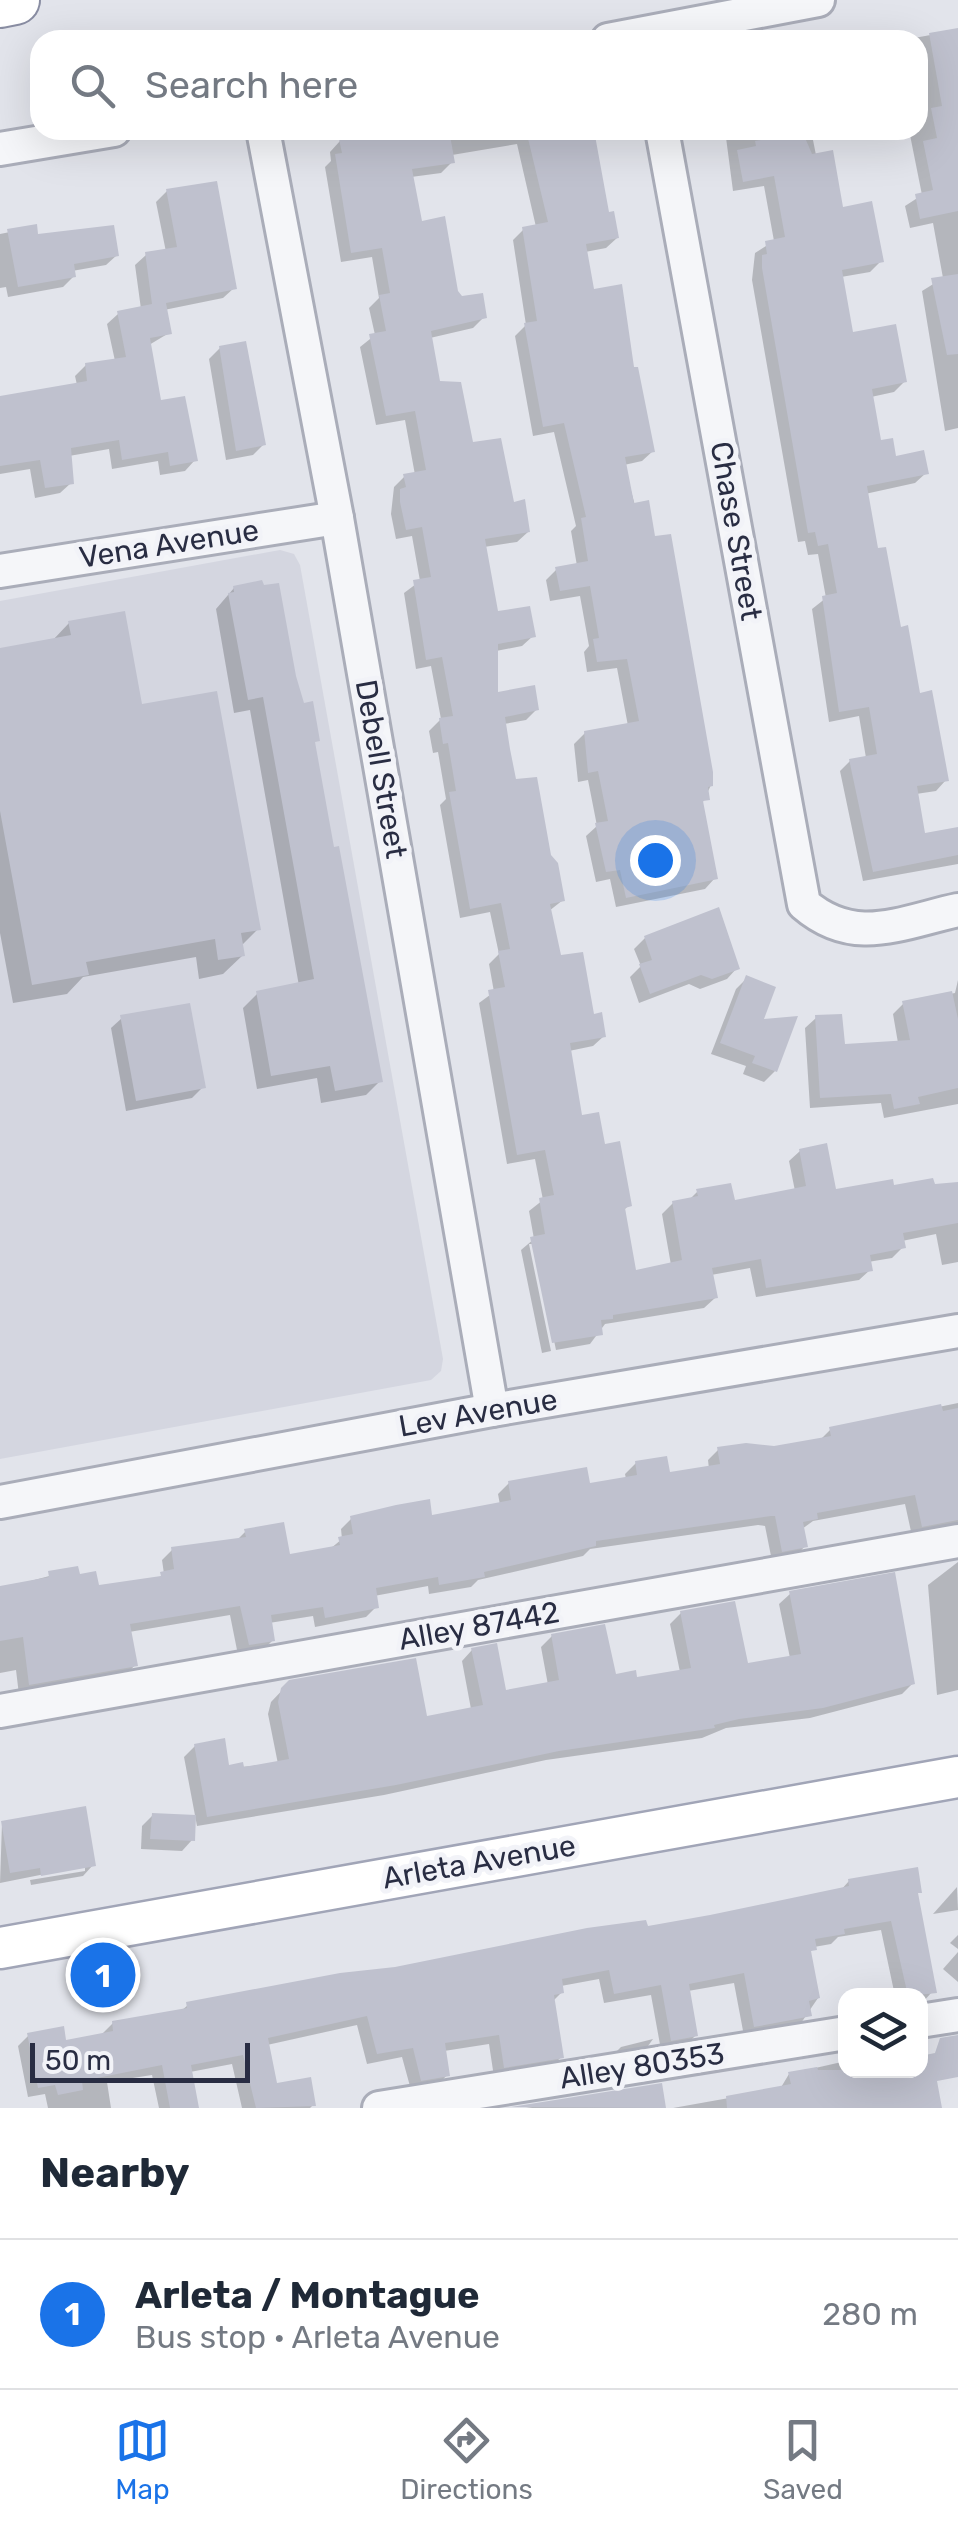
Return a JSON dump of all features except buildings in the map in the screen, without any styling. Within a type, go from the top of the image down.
[{"type":"highway","points":[[0,3],[14,0]]},
{"type":"main road","name":"Arleta Avenue","points":[[0,1948],[958,1777]]},
{"type":"street","points":[[678,30],[818,0]]},
{"type":"street","points":[[0,150],[57,140]]},
{"type":"street","name":"Debell Street","points":[[265,140],[337,518],[492,1410]]},
{"type":"street","name":"Chase Street","points":[[664,140],[804,904],[826,923],[856,932],[958,910]]},
{"type":"street","name":"Vena Avenue","points":[[0,571],[337,518]]},
{"type":"street","name":"Lev Avenue","points":[[0,1502],[492,1410],[958,1331]]},
{"type":"street","name":"Alley 87442","points":[[0,1712],[958,1541]]},
{"type":"street","points":[[928,2020],[958,2015]]},
{"type":"street","name":"Alley 80353","points":[[379,2108],[838,2034]]},
{"type":"shaded area","points":[[280,550],[294,554],[300,565],[443,1359],[441,1371],[431,1380],[0,1459],[0,601]]},
{"type":"place","name":"Arleta / Montague","points":[[103,1975]]}]
